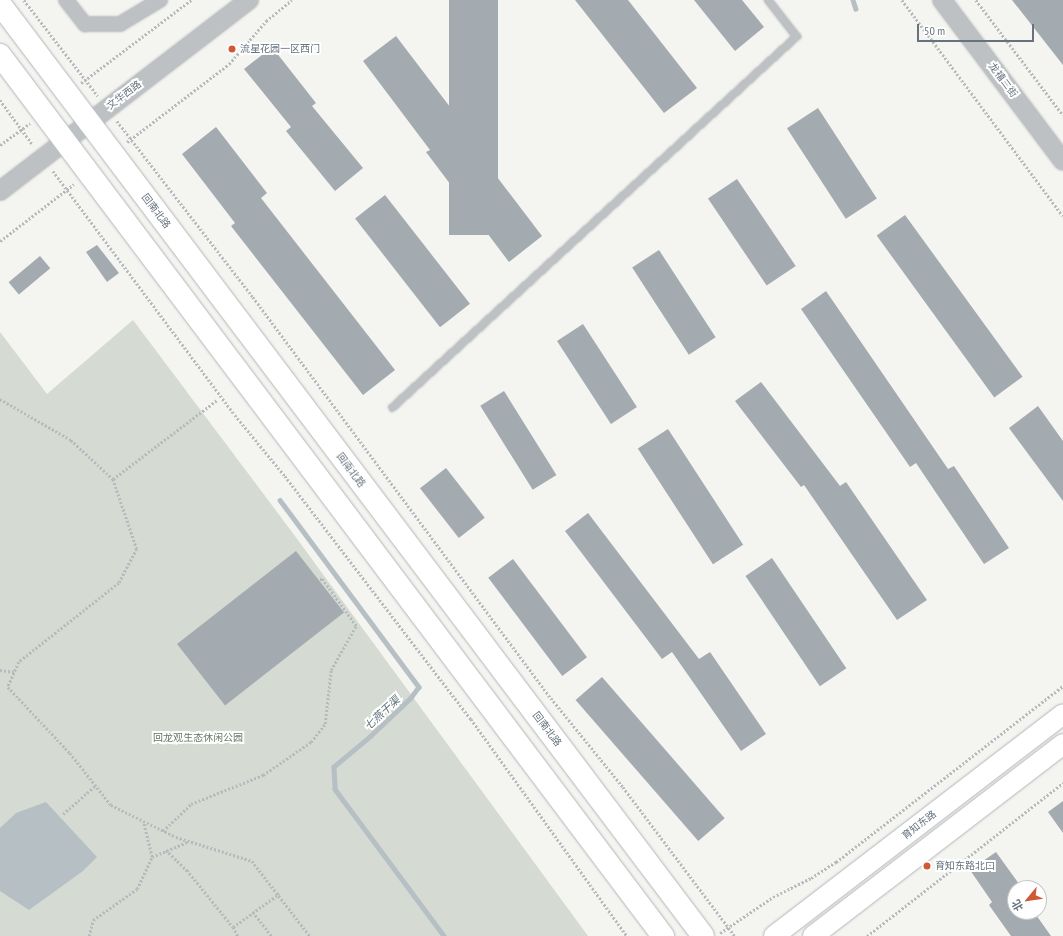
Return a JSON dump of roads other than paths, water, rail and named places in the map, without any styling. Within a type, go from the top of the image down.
[{"type":"main road","name":"回南北路","points":[[0,4],[703,936]]},
{"type":"main road","points":[[0,55],[663,936]]},
{"type":"main road","name":"育知东路","points":[[774,936],[1063,714]]},
{"type":"main road","points":[[813,936],[1063,744]]},
{"type":"street","points":[[66,0],[84,24],[120,24],[156,1]]},
{"type":"street","name":"文华西路","points":[[0,191],[249,0]]},
{"type":"street","name":"龙禧二街","points":[[942,0],[1063,160]]},
{"type":"lane","points":[[392,408],[796,36],[768,0]]},
{"type":"waterway","points":[[853,0],[856,9]]},
{"type":"waterway","name":"七燕干渠","points":[[280,500],[419,687],[411,698],[371,736],[334,767],[335,789],[444,936]]},
{"type":"place","name":"流星花园一区西门","points":[[232,49]]},
{"type":"place","name":"育知东路北口","points":[[927,866]]},
{"type":"park label","name":"回龙观生态休闲公园","points":[[198,738]]}]
